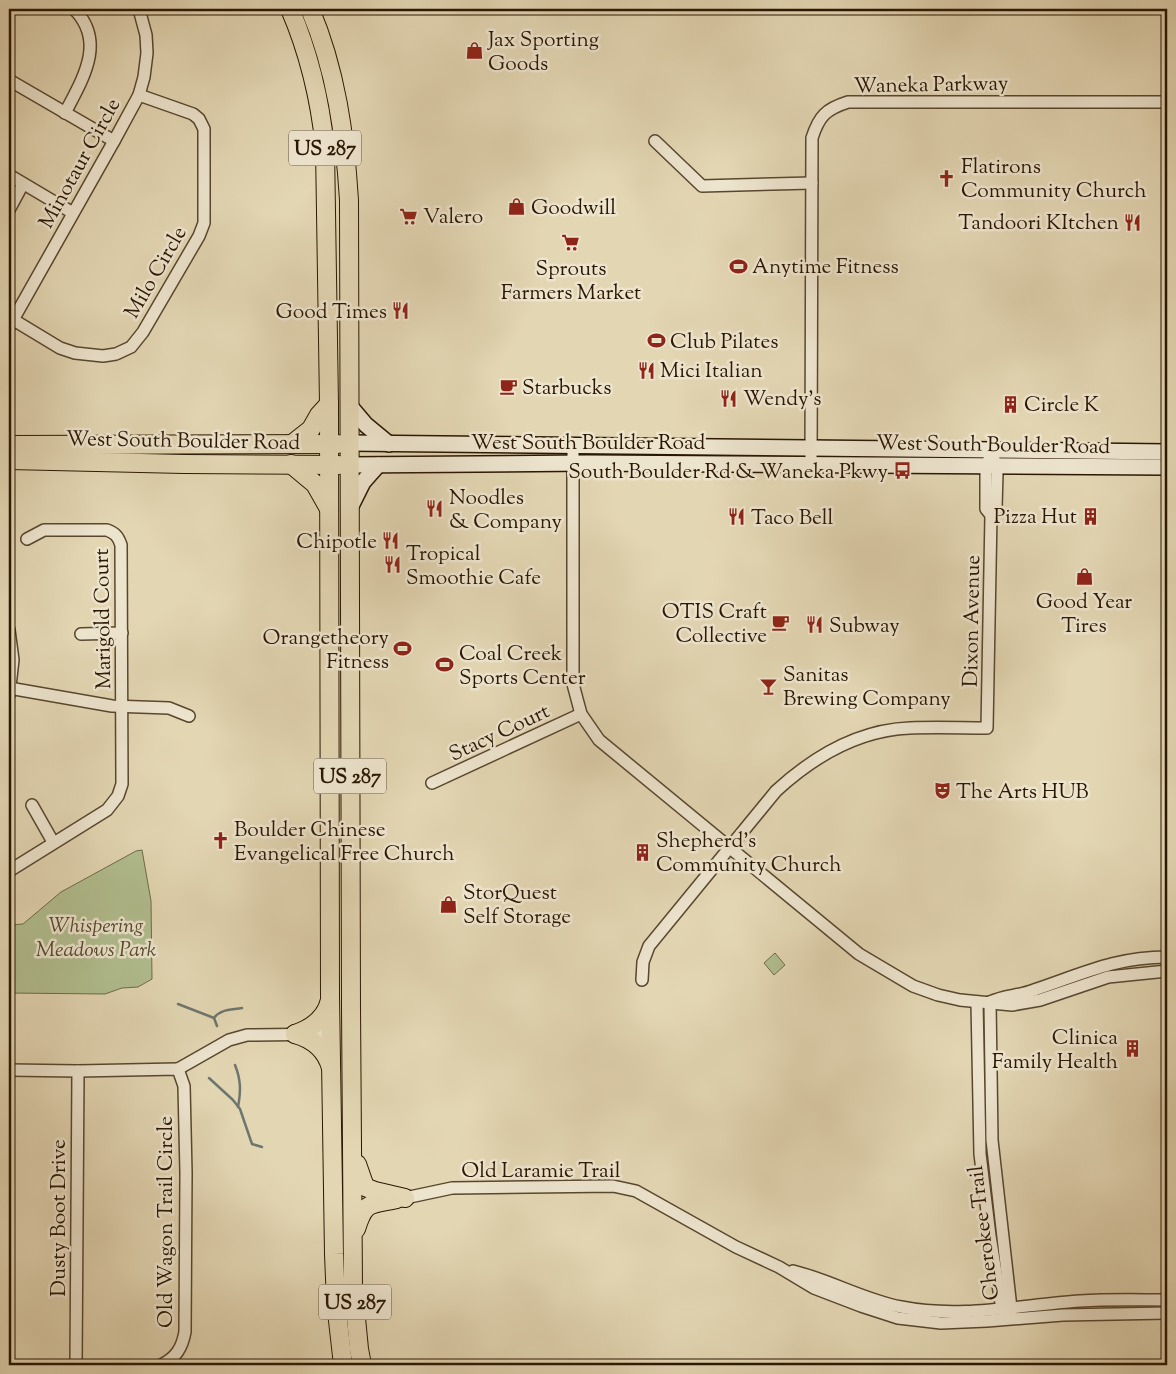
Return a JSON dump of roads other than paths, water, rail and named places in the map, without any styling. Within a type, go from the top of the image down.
[{"type":"main road","name":"US 287","points":[[290,9],[308,60],[320,113],[325,148],[329,404],[330,996],[335,1283],[338,1328],[344,1365]]},
{"type":"main road","name":"US 287","points":[[310,9],[332,74],[345,147],[349,200],[353,1287],[362,1365]]},
{"type":"main road","points":[[292,444],[311,429],[329,404]]},
{"type":"main road","points":[[349,405],[366,425],[390,444]]},
{"type":"main road","name":"West South Boulder Road","points":[[9,445],[573,445],[1167,452]]},
{"type":"main road","name":"West South Boulder Road","points":[[9,460],[184,464],[573,463],[1167,467]]},
{"type":"main road","points":[[291,464],[314,484],[328,506]]},
{"type":"main road","points":[[349,510],[364,482],[378,465]]},
{"type":"main road","points":[[295,1034],[308,1030],[319,1021],[327,1009],[330,996]]},
{"type":"main road","points":[[295,1034],[312,1041],[320,1047],[330,1062],[332,1073]]},
{"type":"main road","points":[[332,1034],[342,1042],[351,1065]]},
{"type":"main road","points":[[352,1146],[365,1187],[405,1198]]},
{"type":"main road","points":[[353,1241],[362,1212],[366,1208],[374,1204],[405,1198]]},
{"type":"street","points":[[65,113],[86,72],[90,56],[85,24],[74,9]]},
{"type":"street","name":"Minotaur Circle","points":[[10,323],[114,142],[138,95],[144,77],[147,53],[146,34],[140,9]]},
{"type":"street","points":[[9,80],[114,142]]},
{"type":"street","name":"Milo Circle","points":[[10,323],[60,348],[75,353],[95,357],[116,354],[131,347],[143,332],[199,236],[205,214],[204,128],[199,119],[193,114],[138,95]]},
{"type":"street","name":"Waneka Parkway","points":[[811,464],[812,138],[817,124],[823,115],[831,108],[848,102],[1167,102]]},
{"type":"street","points":[[655,141],[702,186],[812,183]]},
{"type":"street","points":[[9,175],[73,213]]},
{"type":"street","points":[[9,210],[23,184]]},
{"type":"street","points":[[573,445],[573,684],[581,714],[599,740],[859,954],[902,981],[938,995],[1005,1005],[1048,998],[1108,977],[1167,971]]},
{"type":"street","name":"Dixon Avenue","points":[[729,848],[776,791],[796,772],[821,756],[847,743],[880,732],[908,728],[987,728],[991,515],[986,509],[992,466],[991,450]]},
{"type":"street","name":"Marigold Court","points":[[9,871],[107,810],[118,796],[122,784],[121,545],[114,532],[107,530],[44,530],[27,539]]},
{"type":"street","points":[[9,630],[13,660],[9,691],[122,707],[169,708],[189,716]]},
{"type":"street","points":[[81,634],[122,633]]},
{"type":"street","name":"Stacy Court","points":[[432,784],[581,714]]},
{"type":"street","points":[[32,805],[53,842]]},
{"type":"street","points":[[642,980],[643,962],[650,946],[729,848]]},
{"type":"street","points":[[990,1002],[1001,997],[1032,991],[1109,963],[1136,958],[1167,956]]},
{"type":"street","name":"Cherokee Trail","points":[[977,1002],[980,1154],[989,1227],[1007,1312]]},
{"type":"street","name":"Cherokee Trail","points":[[990,1002],[992,1140],[1007,1312]]},
{"type":"street","points":[[9,1070],[178,1069],[229,1040],[248,1035],[332,1034]]},
{"type":"street","name":"Old Wagon Trail Circle","points":[[161,1365],[175,1356],[183,1344],[185,1332],[186,1173],[184,1086],[178,1069]]},
{"type":"street","name":"Dusty Boot Drive","points":[[76,1365],[78,1071]]},
{"type":"street","name":"Old Laramie Trail","points":[[405,1198],[452,1188],[613,1186],[636,1191],[736,1247],[779,1267],[814,1288],[898,1318],[941,1323],[1080,1301],[1167,1300]]},
{"type":"street","name":"Old Laramie Trail","points":[[1007,1312],[1063,1315],[1167,1313]]},
{"type":"waterway","points":[[178,1004],[214,1018],[217,1026]]},
{"type":"waterway","points":[[214,1018],[223,1011],[242,1008]]},
{"type":"waterway","points":[[235,1065],[240,1086],[238,1107]]},
{"type":"waterway","points":[[209,1078],[240,1109],[252,1144],[262,1147]]},
{"type":"place","name":"Jax Sporting Goods","points":[[474,51]]},
{"type":"place","name":"Flatirons Community Church","points":[[947,178]]},
{"type":"place","name":"Goodwill","points":[[517,207]]},
{"type":"place","name":"Valero","points":[[409,216]]},
{"type":"place","name":"Tandoori KItchen","points":[[1133,222]]},
{"type":"place","name":"Sprouts Farmers Market","points":[[571,243]]},
{"type":"place","name":"Anytime Fitness","points":[[738,266]]},
{"type":"place","name":"Good Times","points":[[401,311]]},
{"type":"place","name":"Club Pilates","points":[[656,341]]},
{"type":"place","name":"Mici Italian","points":[[646,370]]},
{"type":"place","name":"Starbucks","points":[[508,387]]},
{"type":"place","name":"Wendy's","points":[[729,398]]},
{"type":"place","name":"Circle K","points":[[1010,404]]},
{"type":"place","name":"South Boulder Rd & Waneka Pkwy","points":[[902,471]]},
{"type":"place","name":"Noodles & Company","points":[[435,509]]},
{"type":"place","name":"Pizza Hut","points":[[1091,516]]},
{"type":"place","name":"Taco Bell","points":[[737,517]]},
{"type":"place","name":"Chipotle","points":[[391,541]]},
{"type":"place","name":"Tropical Smoothie Cafe","points":[[392,565]]},
{"type":"place","name":"Good Year Tires","points":[[1084,576]]},
{"type":"place","name":"OTIS Craft Collective","points":[[781,623]]},
{"type":"place","name":"Subway","points":[[815,625]]},
{"type":"place","name":"Orangetheory Fitness","points":[[403,649]]},
{"type":"place","name":"Coal Creek Sports Center","points":[[445,665]]},
{"type":"place","name":"Sanitas Brewing Company","points":[[769,686]]},
{"type":"place","name":"The Arts HUB","points":[[942,791]]},
{"type":"place","name":"Boulder Chinese Evangelical Free Church","points":[[220,841]]},
{"type":"place","name":"Shepherd's Community Church","points":[[642,852]]},
{"type":"place","name":"StorQuest Self Storage","points":[[449,904]]},
{"type":"place","name":"Clinica Family Health","points":[[1132,1049]]},
{"type":"park label","name":"Whispering Meadows Park","points":[[96,937]]}]
